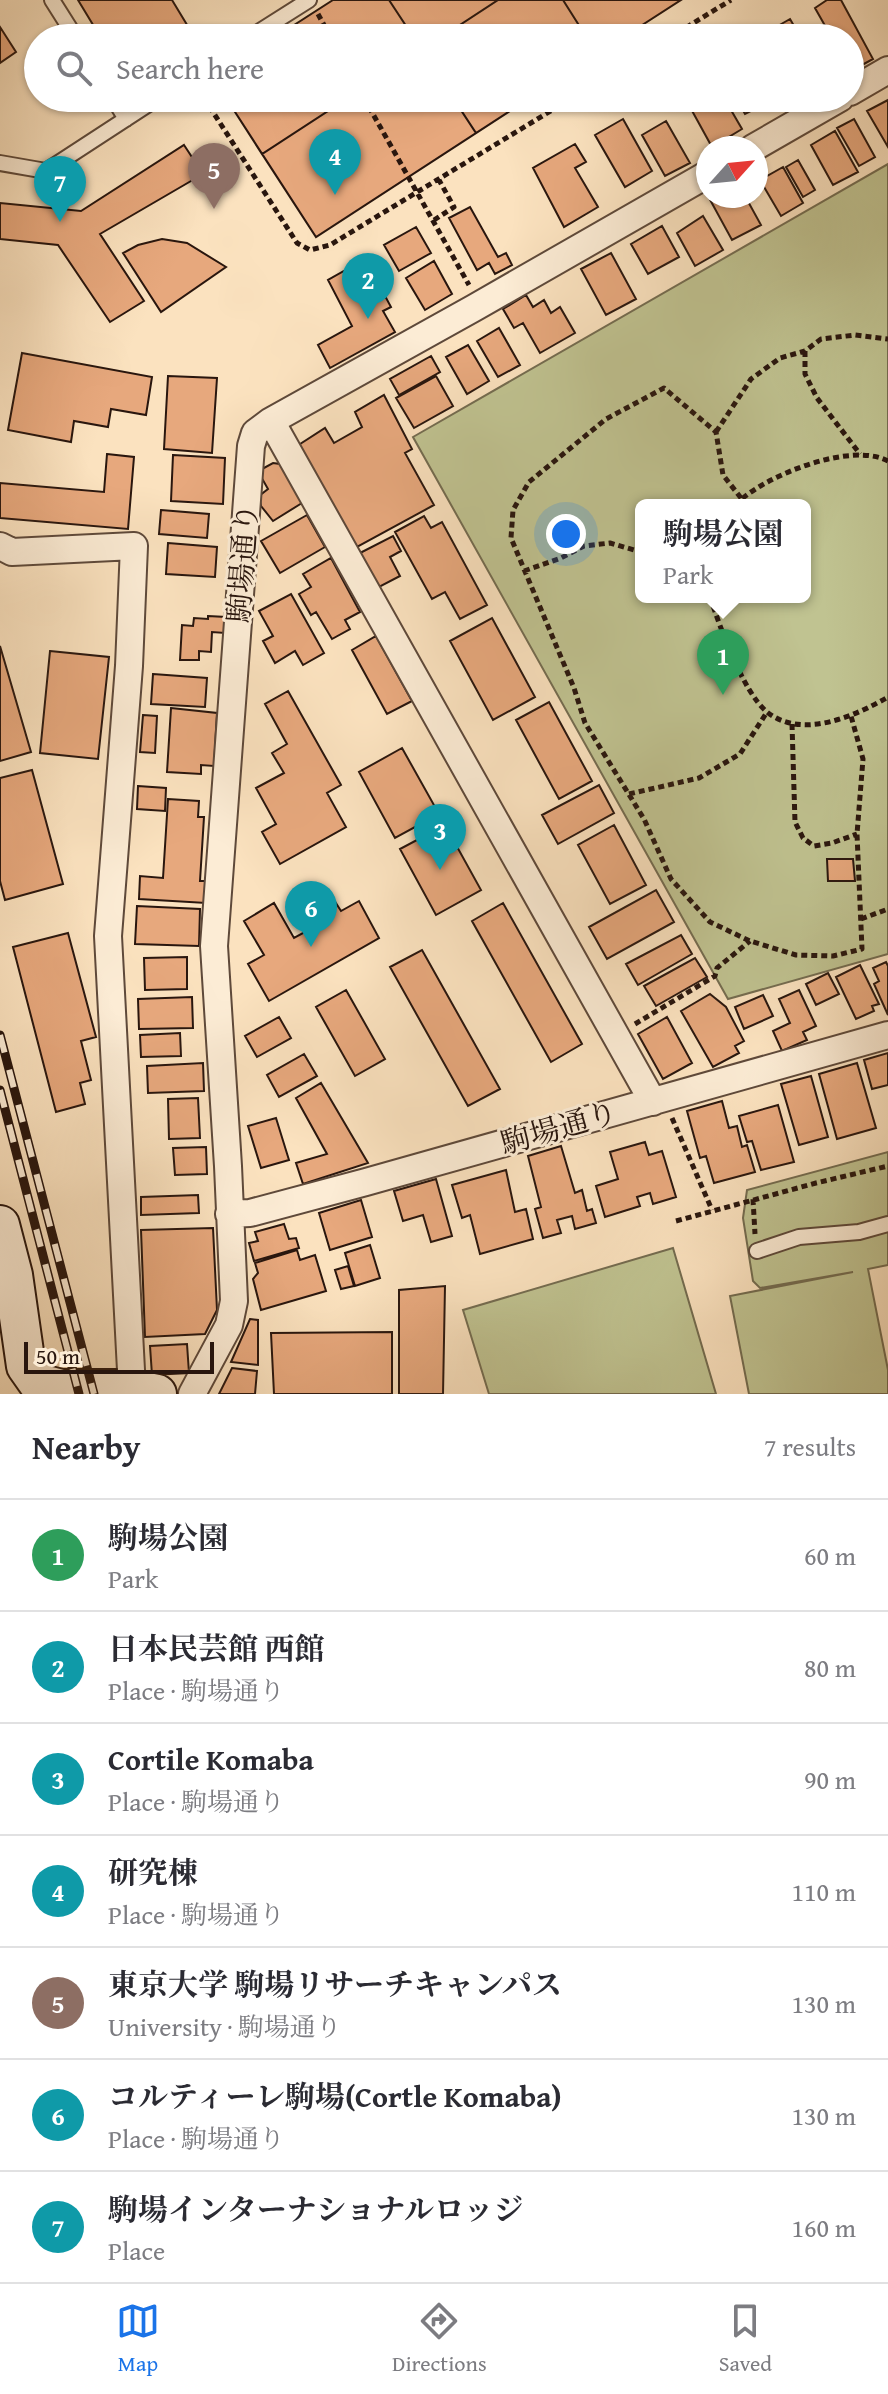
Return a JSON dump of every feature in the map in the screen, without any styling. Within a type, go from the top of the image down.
[{"type":"street","points":[[864,84],[888,70]]},
{"type":"street","points":[[768,139],[816,112]]},
{"type":"street","name":"駒場通り","points":[[192,1394],[229,1325],[234,1301],[214,946],[251,446],[255,433],[271,421],[696,181]]},
{"type":"street","points":[[271,421],[617,1034],[661,1106]]},
{"type":"street","points":[[0,546],[12,552],[134,546],[129,666],[108,936],[144,1391],[61,1389],[38,1383],[26,1366],[13,1275],[0,1225]]},
{"type":"street","name":"駒場通り","points":[[229,1214],[250,1213],[661,1106],[888,1035]]},
{"type":"lane","points":[[52,0],[67,24]]},
{"type":"lane","points":[[277,24],[313,6]]},
{"type":"lane","points":[[122,112],[126,119]]},
{"type":"lane","points":[[0,163],[46,171],[137,112]]},
{"type":"lane","points":[[757,1251],[799,1237],[859,1232],[888,1224]]},
{"type":"path","points":[[692,24],[731,0]]},
{"type":"path","points":[[313,6],[323,24]]},
{"type":"path","points":[[213,112],[297,243],[310,250],[330,245],[549,112]]},
{"type":"path","points":[[372,112],[469,281],[470,301],[474,308]]},
{"type":"path","points":[[434,220],[454,207],[439,180]]},
{"type":"path","points":[[716,432],[751,379],[780,358],[805,351],[821,339],[841,336],[888,339]]},
{"type":"path","points":[[805,351],[805,374],[817,398],[860,454]]},
{"type":"path","points":[[851,716],[863,759],[857,834],[862,949],[833,956],[796,955],[750,941],[710,922],[671,879],[644,819],[585,723],[574,688],[511,538],[513,510],[529,482],[606,419],[664,388],[716,432],[723,475],[741,498],[799,468],[860,454],[875,454],[888,461]]},
{"type":"path","points":[[524,571],[584,546],[610,543],[635,550]]},
{"type":"path","points":[[712,603],[736,663],[767,712],[792,724],[820,723],[851,716],[888,697]]},
{"type":"path","points":[[629,794],[699,778],[740,754],[767,712]]},
{"type":"path","points":[[792,724],[795,822],[803,838],[814,846],[857,834]]},
{"type":"path","points":[[861,919],[888,909]]},
{"type":"path","points":[[617,1034],[715,976],[717,968],[750,941]]},
{"type":"path","points":[[661,1106],[712,1210]]},
{"type":"path","points":[[676,1221],[888,1166]]},
{"type":"path","points":[[753,1199],[757,1251]]},
{"type":"green space","points":[[888,164],[888,954],[728,999],[413,437]]},
{"type":"green space","points":[[888,1152],[888,1265],[868,1269],[888,1370],[888,1394],[749,1394],[730,1296],[853,1272],[760,1288],[753,1281],[743,1218],[747,1190]]},
{"type":"green space","points":[[673,1248],[716,1394],[489,1394],[463,1310]]},
{"type":"building","points":[[78,0],[172,0],[187,24],[93,24]]},
{"type":"building","points":[[333,0],[681,0],[644,24],[296,24]]},
{"type":"building","points":[[333,0],[389,0],[405,24],[296,24]]},
{"type":"building","points":[[389,0],[498,0],[461,24],[405,24]]},
{"type":"building","points":[[498,0],[563,0],[578,24],[461,24]]},
{"type":"building","points":[[563,0],[681,0],[644,24],[578,24]]},
{"type":"building","points":[[827,0],[841,0],[854,24],[824,24],[815,8]]},
{"type":"building","points":[[0,27],[16,52],[0,63]]},
{"type":"building","points":[[864,42],[873,59],[864,64]]},
{"type":"building","points":[[888,100],[888,147],[867,111]]},
{"type":"building","points":[[235,112],[508,112],[316,237]]},
{"type":"building","points":[[235,112],[326,112],[262,154]]},
{"type":"building","points":[[326,112],[462,112],[476,133],[316,237],[262,154]]},
{"type":"building","points":[[462,112],[508,112],[476,133]]},
{"type":"building","points":[[693,112],[732,112],[742,129],[730,136],[706,136]]},
{"type":"building","points":[[623,119],[652,171],[625,187],[595,135]]},
{"type":"building","points":[[854,119],[875,157],[859,166],[837,128]]},
{"type":"building","points":[[666,121],[690,163],[665,176],[642,135]]},
{"type":"building","points":[[835,131],[858,172],[833,185],[811,145]]},
{"type":"building","points":[[575,144],[586,162],[575,168],[598,207],[564,227],[533,168]]},
{"type":"building","points":[[184,145],[203,174],[100,234],[144,301],[110,322],[58,245],[0,239],[0,203],[81,211]]},
{"type":"building","points":[[798,160],[815,190],[803,197],[786,167]]},
{"type":"building","points":[[783,167],[803,203],[781,216],[768,194],[768,175]]},
{"type":"building","points":[[470,207],[498,257],[506,253],[512,265],[495,274],[489,263],[477,270],[449,218]]},
{"type":"building","points":[[715,208],[752,208],[761,225],[732,240]]},
{"type":"building","points":[[703,216],[723,250],[695,266],[677,233]]},
{"type":"building","points":[[662,226],[679,257],[648,274],[631,244]]},
{"type":"building","points":[[416,227],[431,253],[399,271],[384,245]]},
{"type":"building","points":[[162,239],[187,243],[226,267],[161,312],[123,253],[138,245]]},
{"type":"building","points":[[611,253],[636,299],[606,315],[581,269]]},
{"type":"building","points":[[365,259],[391,307],[383,311],[395,332],[330,368],[318,345],[352,326],[328,280]]},
{"type":"building","points":[[434,261],[452,294],[425,310],[406,278]]},
{"type":"building","points":[[526,295],[533,307],[544,300],[551,313],[560,307],[575,333],[540,353],[523,323],[514,328],[503,309]]},
{"type":"building","points":[[499,328],[520,365],[498,377],[477,341]]},
{"type":"building","points":[[468,345],[489,381],[467,394],[446,357]]},
{"type":"building","points":[[22,353],[152,377],[146,415],[111,409],[108,427],[74,421],[71,442],[8,430]]},
{"type":"building","points":[[431,356],[440,372],[399,395],[390,379]]},
{"type":"building","points":[[168,376],[217,378],[212,453],[164,449]]},
{"type":"building","points":[[436,376],[453,406],[414,428],[396,398]]},
{"type":"building","points":[[384,395],[412,449],[405,453],[434,505],[357,547],[297,446],[325,428],[334,443],[362,427],[355,412]]},
{"type":"building","points":[[107,454],[134,457],[128,529],[0,518],[0,483],[104,492]]},
{"type":"building","points":[[173,455],[225,458],[223,504],[171,501]]},
{"type":"building","points":[[273,463],[280,464],[302,503],[273,521],[261,506],[259,496],[268,489],[260,475],[262,469]]},
{"type":"building","points":[[161,510],[209,514],[207,538],[159,534]]},
{"type":"building","points":[[307,515],[325,547],[280,573],[261,541]]},
{"type":"building","points":[[424,516],[431,528],[442,522],[487,605],[460,619],[445,592],[432,599],[395,532]]},
{"type":"building","points":[[393,536],[401,551],[390,557],[400,576],[379,587],[360,553]]},
{"type":"building","points":[[168,543],[217,547],[215,577],[166,574]]},
{"type":"building","points":[[331,558],[360,612],[345,620],[350,629],[332,639],[316,612],[311,615],[299,594],[311,587],[303,574]]},
{"type":"building","points":[[291,594],[324,653],[303,665],[295,651],[275,663],[263,641],[273,636],[259,611]]},
{"type":"building","points":[[208,616],[226,617],[225,633],[212,632],[211,652],[199,651],[199,660],[180,660],[182,625],[193,626],[194,618],[208,619]]},
{"type":"building","points":[[492,618],[535,697],[493,720],[450,641]]},
{"type":"building","points":[[376,636],[412,701],[387,714],[352,650]]},
{"type":"building","points":[[0,646],[31,752],[0,761]]},
{"type":"building","points":[[50,651],[109,657],[98,759],[40,753]]},
{"type":"building","points":[[153,674],[207,678],[205,707],[151,704]]},
{"type":"building","points":[[288,691],[341,785],[327,793],[346,827],[280,864],[262,832],[276,824],[256,788],[284,773],[272,753],[287,744],[265,704]]},
{"type":"building","points":[[549,702],[592,781],[559,799],[516,720]]},
{"type":"building","points":[[171,708],[217,713],[214,766],[201,765],[201,774],[167,772]]},
{"type":"building","points":[[143,715],[157,716],[155,753],[140,752]]},
{"type":"building","points":[[402,748],[439,814],[395,838],[359,772]]},
{"type":"building","points":[[32,770],[63,884],[5,900],[0,881],[0,778]]},
{"type":"building","points":[[599,785],[614,813],[558,844],[542,815]]},
{"type":"building","points":[[138,786],[166,788],[165,811],[137,809]]},
{"type":"building","points":[[168,799],[199,801],[198,817],[204,817],[200,881],[207,881],[206,903],[139,899],[140,876],[163,878]]},
{"type":"building","points":[[445,825],[481,890],[436,915],[400,849]]},
{"type":"building","points":[[614,825],[646,885],[610,904],[578,845]]},
{"type":"building","points":[[827,859],[853,859],[855,881],[828,881]]},
{"type":"building","points":[[656,890],[674,922],[607,959],[589,927]]},
{"type":"building","points":[[334,900],[341,911],[359,901],[379,938],[269,1001],[248,964],[264,955],[244,921],[274,903],[294,938],[318,925],[311,913]]},
{"type":"building","points":[[503,903],[582,1044],[551,1062],[472,921]]},
{"type":"building","points":[[137,906],[200,909],[199,946],[135,944]]},
{"type":"building","points":[[68,933],[96,1037],[81,1041],[91,1080],[80,1083],[85,1104],[56,1112],[13,947]]},
{"type":"building","points":[[681,935],[692,954],[638,985],[626,964]]},
{"type":"building","points":[[422,950],[500,1089],[468,1106],[390,967]]},
{"type":"building","points":[[187,957],[187,989],[145,990],[144,958]]},
{"type":"building","points":[[695,958],[707,977],[656,1006],[644,986]]},
{"type":"building","points":[[886,962],[888,1015],[874,984],[879,981],[873,968]]},
{"type":"building","points":[[860,965],[879,1004],[872,1006],[874,1011],[856,1019],[836,977]]},
{"type":"building","points":[[828,973],[839,994],[816,1005],[806,984]]},
{"type":"building","points":[[346,990],[385,1059],[355,1076],[316,1007]]},
{"type":"building","points":[[799,990],[816,1026],[803,1032],[807,1040],[782,1051],[773,1031],[790,1023],[779,999]]},
{"type":"building","points":[[710,994],[726,1007],[744,1041],[735,1046],[739,1053],[713,1067],[681,1011]]},
{"type":"building","points":[[763,995],[773,1016],[744,1029],[735,1007]]},
{"type":"building","points":[[192,997],[193,1028],[139,1029],[138,999]]},
{"type":"building","points":[[279,1017],[291,1038],[257,1057],[245,1036]]},
{"type":"building","points":[[667,1017],[692,1063],[663,1079],[638,1034]]},
{"type":"building","points":[[180,1033],[181,1056],[141,1057],[140,1035]]},
{"type":"building","points":[[888,1053],[888,1085],[872,1089],[864,1060]]},
{"type":"building","points":[[304,1054],[317,1076],[279,1097],[267,1075]]},
{"type":"building","points":[[203,1063],[204,1091],[148,1093],[147,1066]]},
{"type":"building","points":[[857,1063],[876,1128],[837,1139],[819,1074]]},
{"type":"building","points":[[811,1076],[828,1137],[799,1145],[781,1084]]},
{"type":"building","points":[[321,1083],[368,1163],[303,1184],[296,1163],[327,1154],[296,1098]]},
{"type":"building","points":[[198,1098],[200,1138],[169,1139],[168,1099]]},
{"type":"building","points":[[722,1101],[729,1128],[737,1126],[742,1147],[747,1145],[755,1172],[714,1183],[706,1156],[700,1158],[687,1111]]},
{"type":"building","points":[[778,1105],[794,1162],[761,1170],[752,1141],[747,1142],[739,1116]]},
{"type":"building","points":[[276,1118],[289,1160],[261,1168],[248,1126]]},
{"type":"building","points":[[645,1142],[649,1155],[662,1151],[676,1197],[653,1204],[650,1193],[637,1197],[640,1206],[605,1217],[596,1186],[618,1179],[610,1152]]},
{"type":"building","points":[[561,1146],[575,1193],[582,1190],[587,1211],[592,1209],[596,1223],[575,1229],[572,1216],[557,1220],[561,1233],[543,1238],[535,1209],[541,1207],[528,1156]]},
{"type":"building","points":[[206,1147],[207,1174],[175,1175],[173,1148]]},
{"type":"building","points":[[506,1170],[515,1212],[526,1209],[533,1239],[480,1254],[470,1215],[462,1218],[452,1185]]},
{"type":"building","points":[[436,1179],[452,1236],[431,1242],[423,1215],[403,1221],[394,1191]]},
{"type":"building","points":[[198,1195],[199,1213],[141,1215],[141,1197]]},
{"type":"building","points":[[361,1200],[372,1237],[330,1250],[319,1213]]},
{"type":"building","points":[[284,1224],[289,1239],[296,1238],[299,1248],[254,1261],[249,1243],[258,1241],[255,1232]]},
{"type":"building","points":[[213,1228],[217,1310],[205,1334],[145,1337],[141,1230]]},
{"type":"building","points":[[370,1245],[380,1278],[355,1286],[345,1253]]},
{"type":"building","points":[[297,1250],[300,1260],[315,1255],[326,1291],[261,1310],[253,1279],[258,1273],[255,1263]]},
{"type":"building","points":[[348,1266],[354,1286],[341,1289],[335,1270]]},
{"type":"building","points":[[445,1286],[443,1394],[399,1394],[399,1290]]},
{"type":"building","points":[[250,1319],[258,1320],[258,1365],[231,1362]]},
{"type":"building","points":[[392,1332],[392,1394],[274,1394],[271,1333]]},
{"type":"building","points":[[187,1344],[189,1373],[152,1375],[150,1346]]},
{"type":"building","points":[[232,1368],[257,1371],[255,1394],[219,1394]]},
{"type":"railway","points":[[0,1035],[94,1394]]},
{"type":"railway","points":[[0,1090],[79,1394]]},
{"type":"place","name":"研究棟","points":[[335,195]]},
{"type":"place","name":"東京大学 駒場リサーチキャンパス","points":[[214,209]]},
{"type":"place","name":"駒場インターナショナルロッジ","points":[[60,222]]},
{"type":"place","name":"日本民芸館 西館","points":[[368,319]]},
{"type":"place","name":"駒場公園","points":[[723,695]]},
{"type":"place","name":"Cortile Komaba","points":[[440,870]]},
{"type":"place","name":"コルティーレ駒場(Cortle Komaba)","points":[[311,947]]}]
